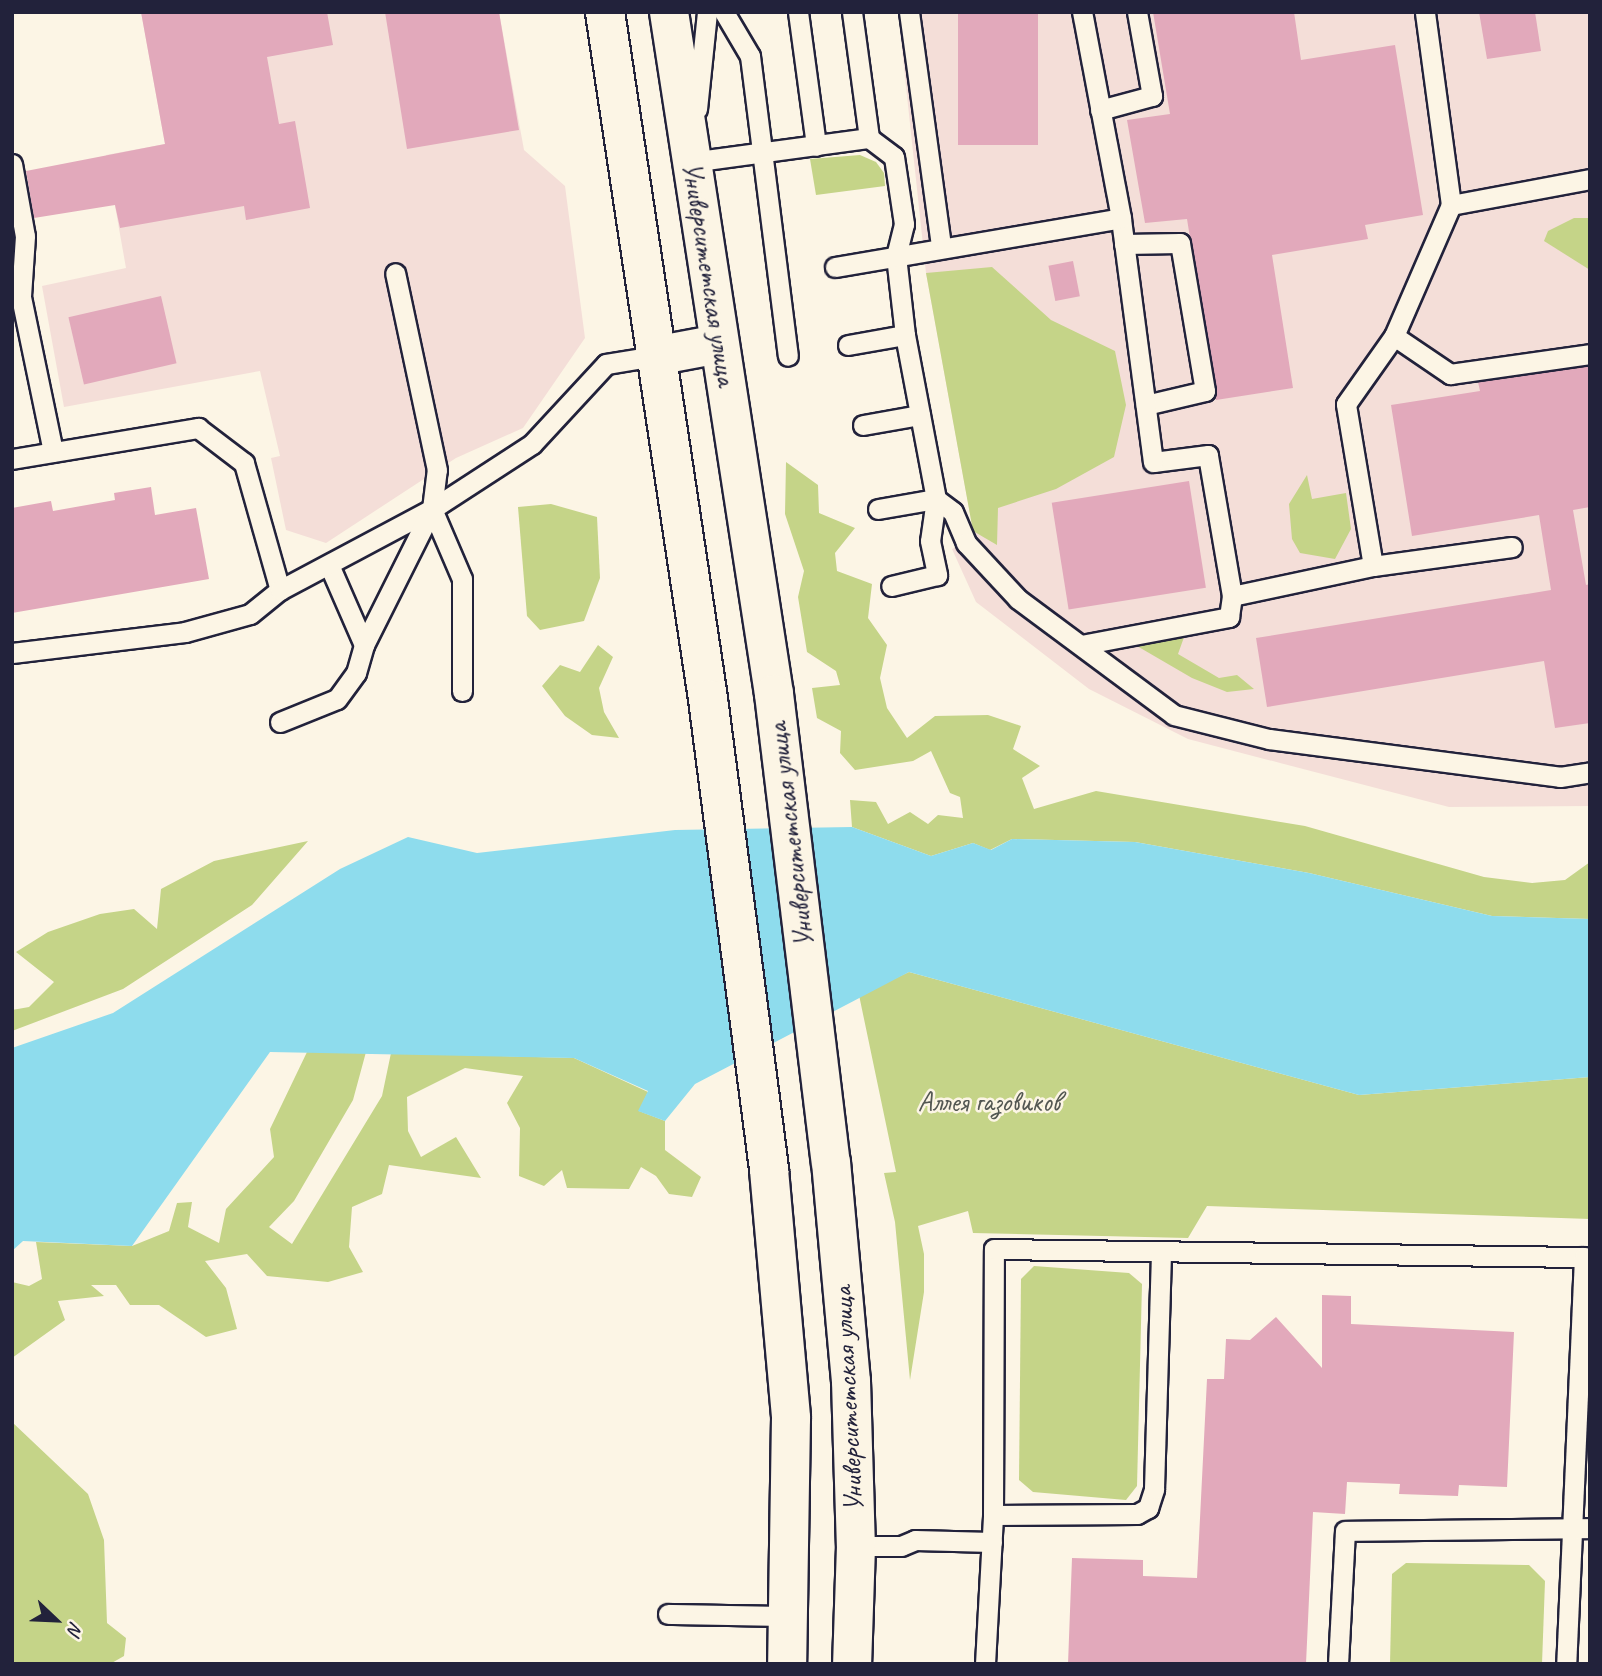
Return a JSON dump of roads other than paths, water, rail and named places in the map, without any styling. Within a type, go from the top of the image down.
[{"type":"main road","name":"Университетская улица","points":[[605,12],[708,699],[769,1170],[790,1418],[787,1664]]},
{"type":"main road","name":"Университетская улица","points":[[669,12],[774,694],[831,1162],[851,1381],[856,1546],[852,1664]]},
{"type":"main road","points":[[655,356],[719,344]]},
{"type":"lane","points":[[707,12],[691,162],[869,138]]},
{"type":"lane","points":[[724,12],[750,56],[788,356]]},
{"type":"lane","points":[[798,12],[816,146]]},
{"type":"lane","points":[[852,12],[869,138],[894,157],[904,225],[896,256],[905,335],[936,499],[930,541],[937,575],[891,586]]},
{"type":"lane","points":[[909,12],[941,247]]},
{"type":"lane","points":[[1081,645],[1229,617],[1232,596],[1208,455],[1153,462],[1121,218],[1082,12]]},
{"type":"lane","points":[[1100,110],[1152,96],[1137,12]]},
{"type":"lane","points":[[1373,566],[1346,404],[1394,336],[1451,205],[1425,12]]},
{"type":"lane","points":[[12,164],[25,236],[17,297],[53,452]]},
{"type":"lane","points":[[1451,205],[1590,180]]},
{"type":"lane","points":[[835,267],[1121,218]]},
{"type":"lane","points":[[1124,244],[1180,243],[1205,391],[1146,405]]},
{"type":"lane","points":[[280,722],[337,699],[355,673],[364,645],[432,509],[437,470],[395,273]]},
{"type":"lane","points":[[848,345],[905,335]]},
{"type":"lane","points":[[1394,336],[1450,374],[1590,354]]},
{"type":"lane","points":[[12,653],[185,632],[250,614],[280,590],[330,567],[432,509],[532,444],[606,364],[655,356]]},
{"type":"lane","points":[[863,425],[920,415]]},
{"type":"lane","points":[[12,459],[198,428],[244,463],[280,590]]},
{"type":"lane","points":[[878,509],[936,499],[953,512],[966,543],[1018,599],[1174,715],[1269,739],[1560,777],[1590,772]]},
{"type":"lane","points":[[432,509],[462,579],[462,691]]},
{"type":"lane","points":[[1232,596],[1373,566],[1511,547]]},
{"type":"lane","points":[[330,567],[364,645]]},
{"type":"lane","points":[[985,1664],[993,1515],[994,1249],[1584,1257],[1581,1530],[1566,1664]]},
{"type":"lane","points":[[993,1515],[1137,1514],[1148,1508],[1154,1489],[1161,1253]]},
{"type":"lane","points":[[1338,1664],[1345,1531],[1581,1530]]},
{"type":"lane","points":[[856,1546],[901,1546],[915,1540],[992,1542]]},
{"type":"lane","points":[[668,1614],[788,1616]]},
{"type":"water","points":[[852,827],[931,856],[973,843],[991,850],[1012,839],[1135,842],[1309,873],[1492,916],[1590,919],[1590,1077],[1359,1095],[909,972],[695,1084],[665,1121],[638,1111],[648,1091],[574,1058],[270,1052],[132,1246],[23,1241],[12,1251],[12,1048],[113,1013],[340,869],[408,837],[477,853],[675,830]]},
{"type":"park label","name":"Аллея газовиков","points":[[989,1102]]}]
